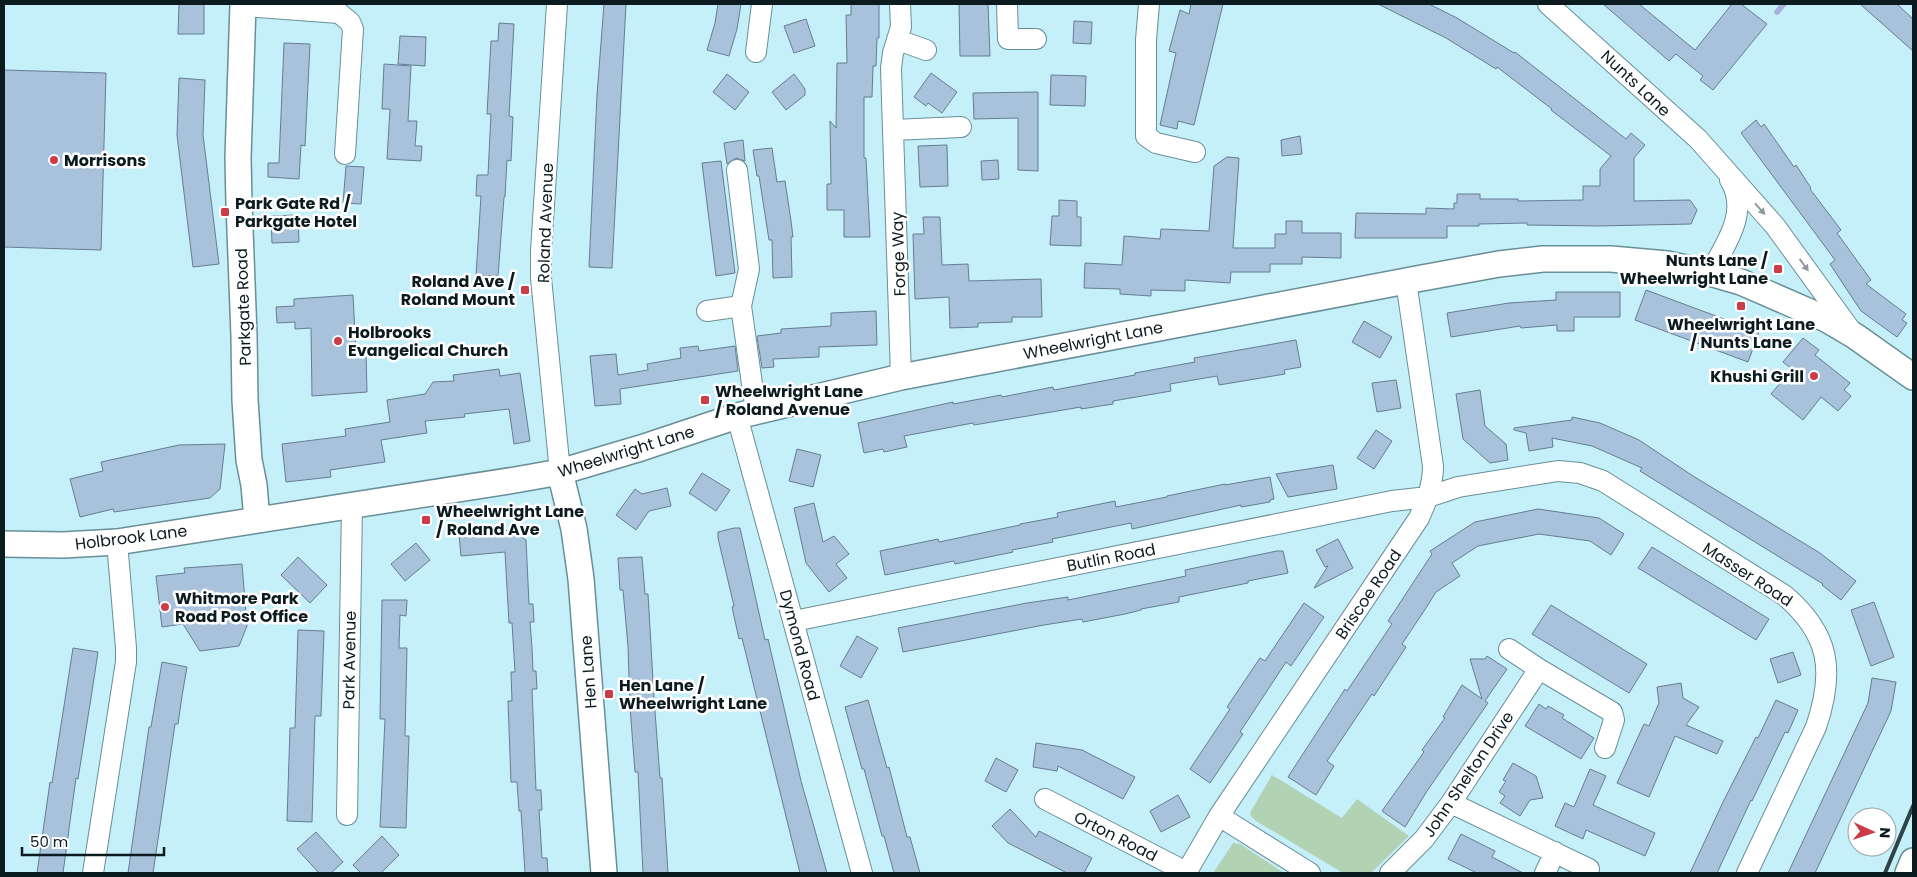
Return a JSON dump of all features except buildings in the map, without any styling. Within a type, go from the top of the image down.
[{"type":"street","name":"Roland Avenue","points":[[557,4],[541,251],[541,278],[560,472]]},
{"type":"street","points":[[756,52],[762,4]]},
{"type":"street","name":"Forge Way","points":[[900,4],[901,27],[893,53],[891,68],[902,377]]},
{"type":"street","points":[[1007,4],[1008,39],[1036,38]]},
{"type":"street","points":[[1149,4],[1144,112],[1146,136],[1156,143],[1195,152]]},
{"type":"street","name":"Nunts Lane","points":[[1548,4],[1698,139],[1775,226],[1855,336]]},
{"type":"street","points":[[243,5],[339,13],[350,22],[353,29],[345,154]]},
{"type":"street","name":"Parkgate Road","points":[[243,5],[238,150],[239,203],[245,400],[249,460],[254,485],[257,520]]},
{"type":"street","points":[[898,40],[926,50]]},
{"type":"street","points":[[893,130],[961,127]]},
{"type":"street","name":"Nunts Lane","points":[[1710,273],[1733,230],[1738,211],[1736,193],[1721,165]]},
{"type":"street","points":[[708,311],[741,306],[750,270],[737,170]]},
{"type":"street","name":"Wheelwright Lane","points":[[257,520],[560,472],[746,414],[902,377],[1406,281],[1499,264],[1543,259],[1611,259],[1667,264],[1741,282],[1814,312],[1855,336],[1913,377]]},
{"type":"street","name":"Briscoe Road","points":[[1186,873],[1220,816],[1419,518],[1428,497],[1433,480],[1433,466],[1406,281]]},
{"type":"street","name":"Dymond Road","points":[[741,306],[746,414],[794,621],[862,873]]},
{"type":"street","name":"Masser Road","points":[[1428,497],[1458,487],[1558,471],[1580,473],[1603,481],[1784,595],[1801,609],[1814,630],[1824,652],[1828,678],[1824,703],[1816,727],[1747,873]]},
{"type":"street","name":"Hen Lane","points":[[560,472],[574,529],[581,579],[604,873]]},
{"type":"street","name":"Butlin Road","points":[[794,621],[1392,501],[1428,497]]},
{"type":"street","name":"Park Avenue","points":[[347,814],[352,505]]},
{"type":"street","name":"Holbrook Lane","points":[[4,544],[64,545],[117,542],[257,520]]},
{"type":"street","points":[[92,873],[126,662],[117,542]]},
{"type":"street","points":[[1509,649],[1612,712],[1614,720],[1605,748]]},
{"type":"street","name":"John Shelton Drive","points":[[1390,873],[1424,839],[1451,803],[1539,669]]},
{"type":"street","name":"Orton Road","points":[[1045,799],[1186,873]]},
{"type":"street","points":[[1451,803],[1589,869]]},
{"type":"street","points":[[1220,816],[1310,873]]},
{"type":"street","points":[[1545,873],[1555,852]]},
{"type":"street","points":[[1908,873],[1913,861]]},
{"type":"street","points":[[1908,873],[1913,865]]},
{"type":"green space","points":[[1272,775],[1342,818],[1357,799],[1409,836],[1371,873],[1343,873],[1256,821],[1250,815]]},
{"type":"green space","points":[[1233,843],[1240,844],[1284,873],[1213,873]]},
{"type":"waterway","points":[[1777,12],[1784,4]]},
{"type":"railway","points":[[1885,873],[1913,806]]},
{"type":"place","name":"Morrisons","points":[[54,160]]},
{"type":"place","name":"Park Gate Rd / Parkgate Hotel","points":[[225,212]]},
{"type":"place","name":"Nunts Lane / Wheelwright Lane","points":[[1778,269]]},
{"type":"place","name":"Roland Ave / Roland Mount","points":[[525,290]]},
{"type":"place","name":"Wheelwright Lane / Nunts Lane","points":[[1741,306]]},
{"type":"place","name":"Holbrooks Evangelical Church","points":[[338,341]]},
{"type":"place","name":"Khushi Grill","points":[[1814,376]]},
{"type":"place","name":"Wheelwright Lane / Roland Avenue","points":[[705,400]]},
{"type":"place","name":"Wheelwright Lane / Roland Ave","points":[[426,520]]},
{"type":"place","name":"Whitmore Park Road Post Office","points":[[165,607]]},
{"type":"place","name":"Hen Lane / Wheelwright Lane","points":[[609,694]]}]
